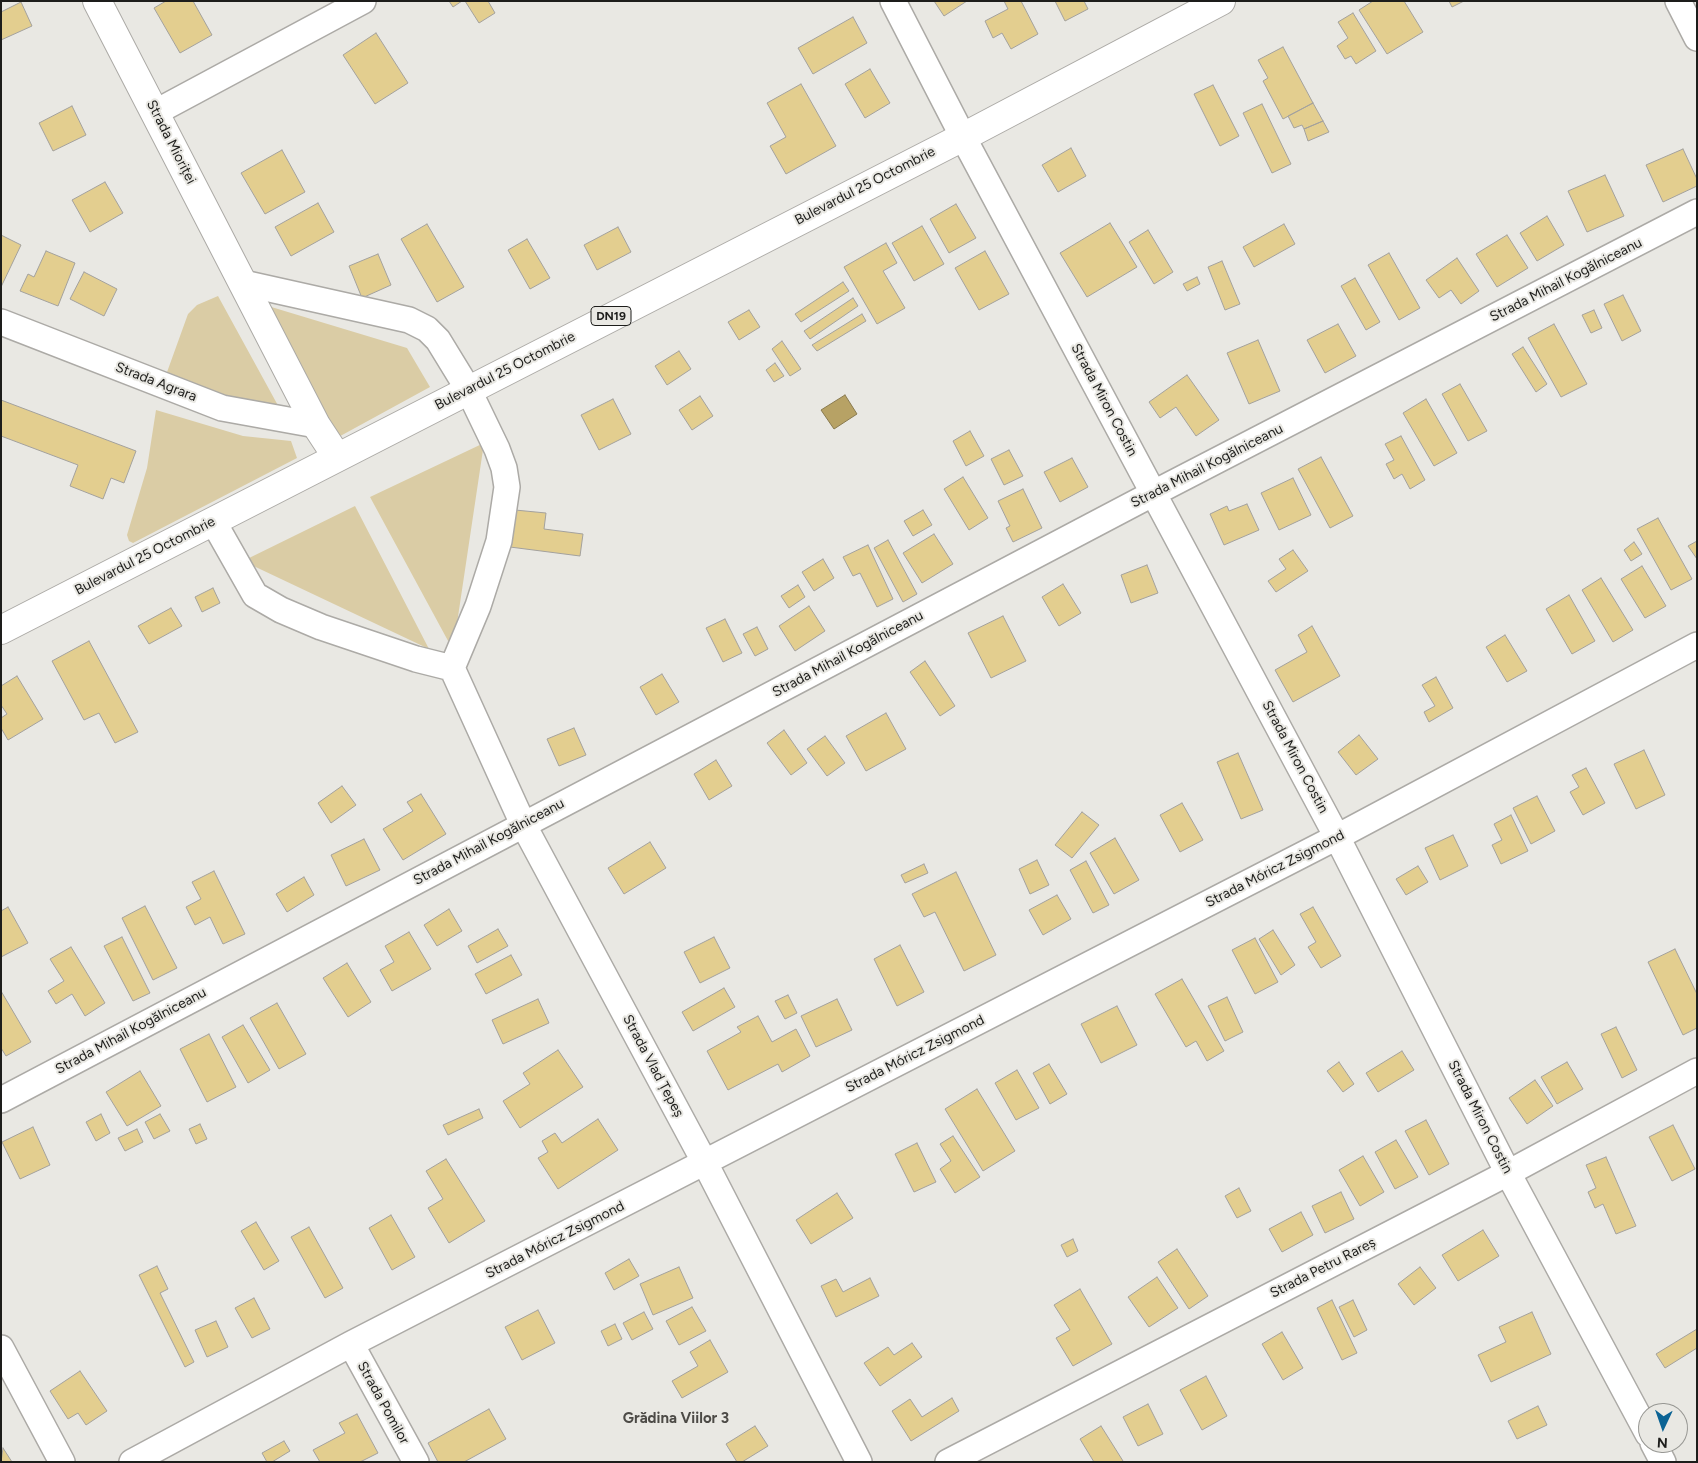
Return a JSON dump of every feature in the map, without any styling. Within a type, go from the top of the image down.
[{"type":"main road","name":"Strada Mioriței","points":[[97,1],[316,424],[337,457]]},
{"type":"main road","name":"Bulevardul 25 Octombrie","points":[[1,630],[963,136],[1221,1]]},
{"type":"street","points":[[156,112],[363,1]]},
{"type":"street","name":"Strada Miron Costin","points":[[893,1],[963,136],[1337,837],[1508,1172],[1638,1415]]},
{"type":"street","points":[[1678,1],[1697,38]]},
{"type":"street","name":"Strada Mihail Kogălniceanu","points":[[1,1100],[1154,493],[1697,212]]},
{"type":"street","points":[[213,521],[254,595],[281,610],[320,627],[416,659],[452,668],[478,606],[499,541],[507,487],[504,468],[468,389],[438,340],[426,329],[409,320],[243,283]]},
{"type":"street","name":"Strada Agrara","points":[[1,322],[222,408],[316,424]]},
{"type":"street","name":"Strada Móricz Zsigmond","points":[[132,1462],[351,1344],[1337,837],[1697,645]]},
{"type":"street","name":"Strada Vlad Țepeș","points":[[452,668],[523,824],[705,1163],[859,1462]]},
{"type":"street","name":"Strada Petru Rareș","points":[[948,1462],[1508,1172],[1697,1071]]},
{"type":"street","name":"Strada Pomilor","points":[[351,1344],[416,1462]]},
{"type":"street","points":[[1,1348],[62,1462]]},
{"type":"shaded area","points":[[218,296],[281,411],[162,386],[188,314],[197,305]]},
{"type":"shaded area","points":[[268,306],[407,348],[430,387],[333,440]]},
{"type":"shaded area","points":[[845,395],[857,414],[834,429],[821,410]]},
{"type":"shaded area","points":[[156,410],[243,436],[291,441],[297,458],[133,543],[129,541],[127,535],[147,468]]},
{"type":"shaded area","points":[[484,443],[453,650],[370,497]]},
{"type":"shaded area","points":[[355,506],[429,649],[243,561]]},
{"type":"building","points":[[166,1],[193,1],[212,35],[180,53],[154,8]]},
{"type":"building","points":[[449,1],[462,1],[453,7]]},
{"type":"building","points":[[465,1],[488,1],[495,13],[479,23]]},
{"type":"building","points":[[934,1],[967,1],[944,16]]},
{"type":"building","points":[[1004,1],[1021,1],[1038,34],[1011,49],[1002,33],[993,38],[985,21],[1008,9]]},
{"type":"building","points":[[1055,1],[1084,1],[1088,9],[1065,21]]},
{"type":"building","points":[[1373,1],[1404,1],[1423,32],[1387,54],[1359,10]]},
{"type":"building","points":[[1449,1],[1464,1],[1452,7]]},
{"type":"building","points":[[21,2],[32,26],[1,40],[1,12]]},
{"type":"building","points":[[1353,13],[1376,51],[1356,64],[1351,56],[1345,59],[1337,46],[1348,38],[1338,22]]},
{"type":"building","points":[[853,17],[867,43],[813,74],[798,48]]},
{"type":"building","points":[[376,33],[408,83],[375,104],[343,55]]},
{"type":"building","points":[[1283,47],[1313,103],[1283,119],[1263,81],[1268,78],[1258,60]]},
{"type":"building","points":[[870,69],[890,103],[865,118],[845,84]]},
{"type":"building","points":[[801,84],[836,146],[786,174],[770,146],[786,137],[767,103]]},
{"type":"building","points":[[1213,85],[1239,136],[1220,146],[1194,94]]},
{"type":"building","points":[[1313,103],[1323,121],[1304,129],[1302,125],[1294,128],[1288,116]]},
{"type":"building","points":[[1262,104],[1291,164],[1272,173],[1243,113]]},
{"type":"building","points":[[72,106],[86,135],[53,151],[39,123]]},
{"type":"building","points":[[1323,121],[1329,132],[1308,141],[1304,129]]},
{"type":"building","points":[[1071,148],[1086,176],[1058,192],[1042,165]]},
{"type":"building","points":[[1683,149],[1697,179],[1697,186],[1663,202],[1646,165]]},
{"type":"building","points":[[282,150],[305,192],[265,214],[241,173]]},
{"type":"building","points":[[1605,175],[1624,216],[1587,232],[1568,191]]},
{"type":"building","points":[[105,182],[123,213],[90,232],[72,200]]},
{"type":"building","points":[[318,203],[334,232],[291,256],[275,227]]},
{"type":"building","points":[[956,204],[976,238],[949,253],[930,219]]},
{"type":"building","points":[[1547,216],[1564,245],[1537,261],[1520,233]]},
{"type":"building","points":[[1110,223],[1137,267],[1087,297],[1060,253]]},
{"type":"building","points":[[427,224],[464,287],[437,302],[401,239]]},
{"type":"building","points":[[1284,224],[1295,244],[1254,267],[1243,247]]},
{"type":"building","points":[[922,226],[944,264],[914,281],[892,243]]},
{"type":"building","points":[[618,227],[631,252],[597,270],[584,245]]},
{"type":"building","points":[[1148,230],[1173,272],[1154,284],[1129,242]]},
{"type":"building","points":[[1,235],[21,245],[1,287]]},
{"type":"building","points":[[1507,235],[1528,268],[1497,287],[1476,254]]},
{"type":"building","points":[[527,239],[550,278],[530,289],[508,250]]},
{"type":"building","points":[[886,243],[897,263],[883,271],[905,308],[877,324],[844,267]]},
{"type":"building","points":[[46,251],[75,263],[58,306],[20,291],[28,274],[34,277]]},
{"type":"building","points":[[985,251],[1009,294],[979,310],[955,268]]},
{"type":"building","points":[[1389,253],[1420,308],[1399,320],[1368,265]]},
{"type":"building","points":[[378,254],[391,285],[362,298],[349,266]]},
{"type":"building","points":[[1457,258],[1479,291],[1461,304],[1451,290],[1439,298],[1426,280]]},
{"type":"building","points":[[1222,261],[1240,304],[1225,310],[1208,267]]},
{"type":"building","points":[[84,272],[117,289],[104,316],[70,299]]},
{"type":"building","points":[[1197,277],[1200,284],[1187,291],[1183,284]]},
{"type":"building","points":[[1355,278],[1380,322],[1366,330],[1341,286]]},
{"type":"building","points":[[843,282],[849,291],[801,322],[795,314]]},
{"type":"building","points":[[1623,295],[1641,331],[1622,341],[1604,304]]},
{"type":"building","points":[[853,298],[858,306],[810,339],[804,331]]},
{"type":"building","points":[[749,310],[760,327],[739,340],[728,322]]},
{"type":"building","points":[[1594,310],[1602,328],[1591,333],[1582,315]]},
{"type":"building","points":[[862,314],[866,321],[817,351],[812,345]]},
{"type":"building","points":[[1338,324],[1356,356],[1325,373],[1307,340]]},
{"type":"building","points":[[1554,324],[1587,384],[1561,397],[1528,338]]},
{"type":"building","points":[[1258,340],[1280,391],[1249,404],[1227,353]]},
{"type":"building","points":[[782,341],[801,369],[790,376],[772,349]]},
{"type":"building","points":[[1523,347],[1547,384],[1536,392],[1512,354]]},
{"type":"building","points":[[679,351],[691,369],[667,385],[655,366]]},
{"type":"building","points":[[775,363],[784,376],[774,382],[766,370]]},
{"type":"building","points":[[1187,375],[1219,420],[1196,436],[1176,407],[1160,418],[1149,402]]},
{"type":"building","points":[[1460,384],[1487,431],[1468,441],[1442,394]]},
{"type":"building","points":[[700,396],[713,416],[692,430],[679,410]]},
{"type":"building","points":[[613,399],[631,434],[599,450],[581,415]]},
{"type":"building","points":[[1426,399],[1457,453],[1434,466],[1403,413]]},
{"type":"building","points":[[1,400],[136,451],[124,483],[111,478],[103,499],[70,486],[78,465],[1,436]]},
{"type":"building","points":[[970,431],[984,456],[966,466],[953,441]]},
{"type":"building","points":[[1401,436],[1425,480],[1410,489],[1402,474],[1394,479],[1386,464],[1394,460],[1385,444]]},
{"type":"building","points":[[1009,450],[1023,476],[1004,485],[991,459]]},
{"type":"building","points":[[1321,457],[1353,516],[1330,528],[1298,469]]},
{"type":"building","points":[[1072,458],[1088,487],[1060,502],[1044,472]]},
{"type":"building","points":[[963,477],[988,518],[969,530],[944,489]]},
{"type":"building","points":[[1293,478],[1311,515],[1279,530],[1261,493]]},
{"type":"building","points":[[1023,489],[1042,528],[1013,542],[1006,528],[1010,526],[998,501]]},
{"type":"building","points":[[1247,504],[1259,530],[1224,545],[1210,514],[1227,506],[1229,511]]},
{"type":"building","points":[[515,510],[546,513],[544,529],[583,534],[580,556],[510,547]]},
{"type":"building","points":[[923,510],[932,525],[913,536],[904,521]]},
{"type":"building","points":[[1658,518],[1692,579],[1671,590],[1637,529]]},
{"type":"building","points":[[934,534],[953,564],[922,583],[903,553]]},
{"type":"building","points":[[888,540],[917,594],[903,602],[874,548]]},
{"type":"building","points":[[1697,541],[1697,559],[1688,546]]},
{"type":"building","points":[[1634,542],[1642,554],[1631,561],[1624,550]]},
{"type":"building","points":[[868,545],[893,599],[877,607],[860,573],[853,576],[843,557]]},
{"type":"building","points":[[1293,550],[1308,571],[1276,592],[1268,581],[1286,569],[1279,559]]},
{"type":"building","points":[[823,559],[834,578],[814,591],[802,572]]},
{"type":"building","points":[[1147,565],[1158,593],[1131,603],[1121,575]]},
{"type":"building","points":[[1642,566],[1666,606],[1645,618],[1621,579]]},
{"type":"building","points":[[1601,578],[1633,630],[1613,642],[1582,590]]},
{"type":"building","points":[[1063,584],[1081,613],[1059,626],[1042,597]]},
{"type":"building","points":[[798,585],[805,597],[789,608],[781,596]]},
{"type":"building","points":[[213,588],[220,603],[202,612],[195,597]]},
{"type":"building","points":[[1569,595],[1595,641],[1572,654],[1546,609]]},
{"type":"building","points":[[809,606],[825,631],[795,651],[779,626]]},
{"type":"building","points":[[171,608],[182,626],[149,644],[138,626]]},
{"type":"building","points":[[1003,616],[1026,661],[991,678],[968,633]]},
{"type":"building","points":[[725,619],[742,653],[723,662],[706,628]]},
{"type":"building","points":[[1312,626],[1340,676],[1293,702],[1275,670],[1307,652],[1298,635]]},
{"type":"building","points":[[757,627],[768,649],[755,656],[743,634]]},
{"type":"building","points":[[1505,635],[1527,671],[1507,682],[1486,647]]},
{"type":"building","points":[[89,641],[138,732],[115,743],[99,713],[84,720],[52,661]]},
{"type":"building","points":[[925,661],[955,706],[940,716],[910,672]]},
{"type":"building","points":[[662,674],[679,702],[656,715],[640,687]]},
{"type":"building","points":[[17,676],[43,719],[8,740],[1,728],[1,718],[7,714],[1,705],[1,686]]},
{"type":"building","points":[[1436,677],[1453,708],[1429,722],[1424,712],[1435,706],[1422,685]]},
{"type":"building","points":[[886,713],[906,749],[866,771],[846,736]]},
{"type":"building","points":[[574,728],[586,755],[559,766],[547,739]]},
{"type":"building","points":[[784,730],[807,763],[791,775],[767,743]]},
{"type":"building","points":[[1359,735],[1378,759],[1356,775],[1338,752]]},
{"type":"building","points":[[825,736],[845,763],[827,776],[807,749]]},
{"type":"building","points":[[1644,750],[1665,795],[1636,809],[1614,764]]},
{"type":"building","points":[[1238,753],[1263,810],[1241,819],[1217,762]]},
{"type":"building","points":[[716,760],[732,786],[709,800],[694,774]]},
{"type":"building","points":[[1586,768],[1605,803],[1583,815],[1570,792],[1579,787],[1572,775]]},
{"type":"building","points":[[342,786],[356,805],[331,823],[318,803]]},
{"type":"building","points":[[421,794],[446,834],[403,860],[383,829],[413,811],[407,802]]},
{"type":"building","points":[[1537,796],[1555,831],[1531,844],[1513,808]]},
{"type":"building","points":[[1182,803],[1203,840],[1180,852],[1160,815]]},
{"type":"building","points":[[1082,812],[1099,825],[1072,858],[1055,845]]},
{"type":"building","points":[[1511,815],[1528,851],[1501,864],[1492,845],[1502,840],[1494,824]]},
{"type":"building","points":[[1453,835],[1468,866],[1440,880],[1425,848]]},
{"type":"building","points":[[1115,838],[1139,880],[1114,894],[1090,853]]},
{"type":"building","points":[[364,839],[380,870],[346,886],[331,855]]},
{"type":"building","points":[[650,842],[666,868],[624,894],[608,868]]},
{"type":"building","points":[[1037,860],[1049,885],[1030,894],[1019,869]]},
{"type":"building","points":[[1086,861],[1109,905],[1093,913],[1070,870]]},
{"type":"building","points":[[924,864],[928,873],[905,883],[901,875]]},
{"type":"building","points":[[1418,866],[1428,882],[1406,895],[1396,879]]},
{"type":"building","points":[[214,871],[245,934],[223,944],[210,917],[195,925],[186,907],[201,899],[192,882]]},
{"type":"building","points":[[956,872],[996,955],[964,971],[935,912],[924,917],[912,894]]},
{"type":"building","points":[[304,877],[314,895],[287,912],[276,894]]},
{"type":"building","points":[[1057,895],[1071,919],[1043,935],[1029,910]]},
{"type":"building","points":[[145,906],[177,968],[153,980],[122,918]]},
{"type":"building","points":[[8,907],[28,943],[1,957],[1,911]]},
{"type":"building","points":[[1313,907],[1341,956],[1321,968],[1308,947],[1316,942],[1300,914]]},
{"type":"building","points":[[449,909],[462,931],[437,946],[424,925]]},
{"type":"building","points":[[498,929],[508,946],[477,963],[468,946]]},
{"type":"building","points":[[1273,930],[1295,965],[1281,975],[1259,939]]},
{"type":"building","points":[[409,932],[431,969],[392,991],[380,970],[394,962],[385,946]]},
{"type":"building","points":[[122,937],[150,993],[133,1001],[104,946]]},
{"type":"building","points":[[714,937],[730,968],[700,983],[684,952]]},
{"type":"building","points":[[1255,938],[1278,982],[1255,994],[1232,950]]},
{"type":"building","points":[[900,945],[924,992],[897,1006],[874,959]]},
{"type":"building","points":[[71,947],[105,1003],[85,1016],[72,994],[56,1004],[48,991],[64,981],[50,959]]},
{"type":"building","points":[[1675,949],[1697,994],[1697,1028],[1683,1035],[1648,962]]},
{"type":"building","points":[[511,955],[522,975],[486,994],[475,974]]},
{"type":"building","points":[[347,963],[371,1002],[348,1017],[323,978]]},
{"type":"building","points":[[1182,979],[1224,1051],[1207,1061],[1196,1041],[1186,1047],[1155,994]]},
{"type":"building","points":[[724,988],[735,1007],[693,1031],[682,1012]]},
{"type":"building","points":[[1,991],[31,1042],[6,1056],[1,1048]]},
{"type":"building","points":[[788,995],[797,1013],[785,1019],[775,1001]]},
{"type":"building","points":[[1227,997],[1243,1032],[1225,1041],[1208,1006]]},
{"type":"building","points":[[538,999],[549,1023],[503,1044],[492,1020]]},
{"type":"building","points":[[837,999],[852,1030],[816,1047],[801,1016]]},
{"type":"building","points":[[277,1003],[306,1054],[279,1069],[250,1018]]},
{"type":"building","points":[[1117,1006],[1137,1045],[1101,1063],[1081,1024]]},
{"type":"building","points":[[758,1016],[772,1042],[796,1029],[810,1056],[782,1072],[778,1064],[728,1090],[707,1051],[741,1032],[737,1027]]},
{"type":"building","points":[[243,1025],[270,1070],[248,1083],[222,1037]]},
{"type":"building","points":[[1616,1027],[1637,1070],[1622,1078],[1601,1034]]},
{"type":"building","points":[[209,1034],[236,1087],[207,1102],[180,1049]]},
{"type":"building","points":[[558,1050],[583,1087],[520,1128],[503,1101],[530,1084],[523,1073]]},
{"type":"building","points":[[1402,1051],[1414,1070],[1378,1092],[1366,1073]]},
{"type":"building","points":[[1339,1062],[1354,1084],[1343,1092],[1327,1071]]},
{"type":"building","points":[[1567,1062],[1583,1089],[1557,1104],[1541,1077]]},
{"type":"building","points":[[1049,1064],[1067,1094],[1050,1104],[1033,1073]]},
{"type":"building","points":[[1017,1070],[1039,1108],[1016,1120],[995,1083]]},
{"type":"building","points":[[140,1071],[161,1106],[127,1126],[106,1092]]},
{"type":"building","points":[[1535,1080],[1553,1106],[1527,1124],[1509,1098]]},
{"type":"building","points":[[977,1089],[1015,1151],[983,1171],[945,1109]]},
{"type":"building","points":[[479,1109],[483,1118],[448,1135],[443,1125]]},
{"type":"building","points":[[101,1114],[110,1133],[96,1141],[86,1122]]},
{"type":"building","points":[[160,1114],[170,1131],[154,1139],[145,1122]]},
{"type":"building","points":[[598,1119],[618,1150],[558,1189],[538,1158],[548,1152],[542,1141],[555,1133],[562,1143]]},
{"type":"building","points":[[1426,1120],[1449,1164],[1429,1175],[1405,1131]]},
{"type":"building","points":[[200,1124],[207,1139],[196,1144],[189,1129]]},
{"type":"building","points":[[1673,1125],[1695,1169],[1672,1181],[1649,1137]]},
{"type":"building","points":[[33,1127],[50,1165],[20,1179],[2,1142]]},
{"type":"building","points":[[137,1129],[143,1142],[125,1151],[118,1138]]},
{"type":"building","points":[[953,1136],[980,1177],[955,1193],[940,1169],[951,1161],[940,1144]]},
{"type":"building","points":[[1396,1140],[1418,1177],[1395,1189],[1375,1152]]},
{"type":"building","points":[[917,1143],[936,1182],[914,1192],[895,1154]]},
{"type":"building","points":[[1363,1156],[1384,1192],[1360,1206],[1339,1170]]},
{"type":"building","points":[[1606,1157],[1636,1226],[1616,1234],[1603,1204],[1595,1208],[1588,1192],[1596,1188],[1586,1165]]},
{"type":"building","points":[[446,1159],[485,1221],[449,1243],[428,1208],[443,1199],[426,1171]]},
{"type":"building","points":[[1239,1188],[1251,1211],[1237,1218],[1225,1196]]},
{"type":"building","points":[[1341,1192],[1354,1219],[1325,1233],[1312,1206]]},
{"type":"building","points":[[837,1193],[853,1218],[811,1244],[796,1220]]},
{"type":"building","points":[[1301,1212],[1313,1235],[1282,1252],[1269,1229]]},
{"type":"building","points":[[391,1215],[415,1257],[392,1270],[369,1228]]},
{"type":"building","points":[[256,1222],[279,1261],[264,1270],[241,1231]]},
{"type":"building","points":[[309,1227],[343,1288],[325,1298],[291,1237]]},
{"type":"building","points":[[1483,1230],[1499,1256],[1458,1281],[1442,1255]]},
{"type":"building","points":[[1073,1239],[1078,1251],[1067,1257],[1061,1245]]},
{"type":"building","points":[[1177,1249],[1208,1296],[1189,1309],[1158,1262]]},
{"type":"building","points":[[629,1259],[639,1276],[614,1290],[605,1273]]},
{"type":"building","points":[[157,1266],[168,1289],[160,1293],[194,1362],[185,1367],[139,1275]]},
{"type":"building","points":[[679,1267],[693,1298],[653,1315],[640,1284]]},
{"type":"building","points":[[1420,1267],[1436,1288],[1414,1305],[1398,1284]]},
{"type":"building","points":[[1157,1277],[1178,1308],[1149,1327],[1128,1297]]},
{"type":"building","points":[[870,1278],[879,1296],[836,1317],[821,1286],[836,1279],[843,1292]]},
{"type":"building","points":[[1080,1289],[1112,1344],[1073,1366],[1056,1338],[1070,1330],[1054,1305]]},
{"type":"building","points":[[254,1298],[270,1329],[252,1338],[235,1308]]},
{"type":"building","points":[[1332,1300],[1357,1353],[1342,1360],[1317,1308]]},
{"type":"building","points":[[1353,1300],[1367,1330],[1354,1337],[1339,1307]]},
{"type":"building","points":[[692,1307],[706,1331],[679,1345],[666,1321]]},
{"type":"building","points":[[538,1310],[555,1343],[522,1360],[505,1327]]},
{"type":"building","points":[[644,1312],[653,1329],[632,1340],[623,1323]]},
{"type":"building","points":[[1532,1312],[1551,1354],[1491,1382],[1478,1355],[1506,1342],[1499,1327]]},
{"type":"building","points":[[216,1321],[228,1347],[207,1357],[195,1330]]},
{"type":"building","points":[[615,1324],[622,1339],[608,1346],[601,1331]]},
{"type":"building","points":[[1697,1329],[1697,1348],[1665,1368],[1656,1354]]},
{"type":"building","points":[[1282,1332],[1303,1368],[1283,1380],[1262,1344]]},
{"type":"building","points":[[710,1340],[728,1372],[682,1398],[672,1381],[698,1366],[690,1352]]},
{"type":"building","points":[[912,1343],[922,1357],[880,1386],[864,1363],[888,1347],[894,1355]]},
{"type":"building","points":[[80,1371],[107,1411],[86,1425],[78,1413],[68,1419],[50,1391]]},
{"type":"building","points":[[1206,1376],[1227,1416],[1202,1430],[1180,1390]]},
{"type":"building","points":[[952,1398],[959,1411],[911,1441],[892,1411],[910,1399],[922,1417]]},
{"type":"building","points":[[1148,1404],[1163,1434],[1138,1446],[1123,1417]]},
{"type":"building","points":[[1538,1406],[1547,1425],[1517,1439],[1508,1421]]},
{"type":"building","points":[[489,1409],[506,1439],[464,1462],[438,1462],[428,1443]]},
{"type":"building","points":[[357,1414],[378,1453],[360,1462],[320,1462],[313,1450],[345,1433],[339,1423]]},
{"type":"building","points":[[755,1426],[768,1446],[742,1462],[737,1462],[726,1444]]},
{"type":"building","points":[[1101,1426],[1123,1461],[1094,1462],[1080,1439]]},
{"type":"building","points":[[284,1441],[290,1451],[272,1462],[267,1462],[262,1453]]},
{"type":"building","points":[[3,1448],[12,1462],[1,1462]]},
{"type":"district","name":"Grădina Viilor 3","points":[[676,1419]]}]
